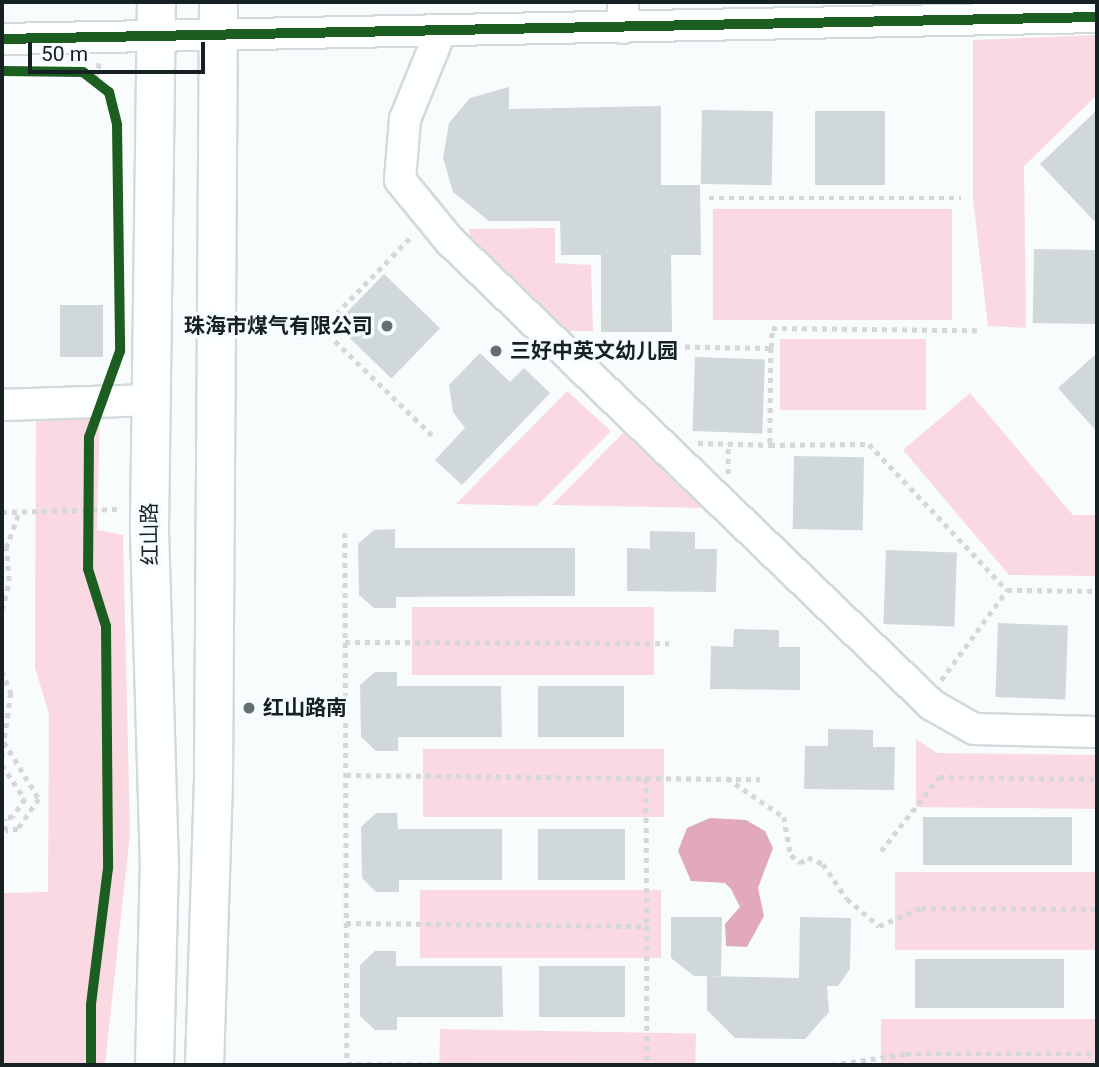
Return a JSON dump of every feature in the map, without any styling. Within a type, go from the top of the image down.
[{"type":"main road","name":"红山路","points":[[155,1065],[159,867],[149,508],[156,18]]},
{"type":"main road","points":[[204,1065],[213,780],[219,18]]},
{"type":"street","points":[[2,39],[156,18],[219,18],[440,33],[623,15],[964,11],[1097,17]]},
{"type":"street","points":[[440,33],[405,120],[400,180],[430,218],[932,705],[974,729],[1097,732]]},
{"type":"street","points":[[2,405],[151,400]]},
{"type":"path","points":[[83,72],[105,86]]},
{"type":"path","points":[[709,198],[961,198]]},
{"type":"path","points":[[327,334],[329,321],[430,218]]},
{"type":"path","points":[[770,445],[772,328],[977,330]]},
{"type":"path","points":[[299,336],[327,334],[434,437]]},
{"type":"path","points":[[559,345],[771,348]]},
{"type":"path","points":[[691,443],[869,444],[1007,590],[1097,591]]},
{"type":"path","points":[[727,490],[728,443]]},
{"type":"path","points":[[87,498],[87,516]]},
{"type":"path","points":[[2,512],[87,516],[149,508]]},
{"type":"path","points":[[2,610],[9,581],[5,557],[19,512]]},
{"type":"path","points":[[345,533],[346,1064],[578,1065]]},
{"type":"path","points":[[940,681],[1007,590]]},
{"type":"path","points":[[345,642],[669,643]]},
{"type":"path","points":[[2,671],[11,692],[2,757]]},
{"type":"path","points":[[929,675],[952,688]]},
{"type":"path","points":[[2,765],[25,799],[3,818],[5,831],[18,829],[39,799],[4,742]]},
{"type":"path","points":[[346,775],[760,779]]},
{"type":"path","points":[[880,851],[939,777],[1097,779]]},
{"type":"path","points":[[646,778],[647,1065]]},
{"type":"path","points":[[727,778],[784,817],[791,855],[800,863],[808,857],[823,864],[847,899],[879,926],[921,908],[1097,909]]},
{"type":"path","points":[[346,923],[647,926]]},
{"type":"path","points":[[831,1065],[906,1054],[1097,1054]]},
{"type":"shaded area","points":[[1097,35],[1097,95],[1024,166],[1026,328],[988,326],[973,199],[973,40]]},
{"type":"shaded area","points":[[713,209],[952,209],[952,320],[713,320]]},
{"type":"shaded area","points":[[555,228],[555,263],[591,265],[593,331],[565,331],[470,242],[469,229]]},
{"type":"shaded area","points":[[780,339],[926,339],[926,410],[780,410]]},
{"type":"shaded area","points":[[567,391],[611,431],[537,506],[456,504]]},
{"type":"shaded area","points":[[970,393],[1073,515],[1097,515],[1097,576],[1009,575],[903,450]]},
{"type":"shaded area","points":[[100,410],[97,530],[123,535],[130,833],[105,1065],[2,1065],[2,893],[48,892],[49,714],[35,668],[36,411]]},
{"type":"shaded area","points":[[627,429],[706,508],[552,505]]},
{"type":"shaded area","points":[[412,607],[654,607],[654,675],[412,675]]},
{"type":"shaded area","points":[[916,739],[937,753],[1097,755],[1097,809],[916,807]]},
{"type":"shaded area","points":[[423,749],[664,749],[664,817],[423,817]]},
{"type":"shaded area","points":[[710,818],[746,820],[765,831],[773,848],[758,888],[764,916],[747,947],[726,946],[725,924],[740,907],[731,889],[725,883],[691,881],[678,851],[687,828]]},
{"type":"shaded area","points":[[895,872],[1097,872],[1097,950],[895,950]]},
{"type":"shaded area","points":[[420,890],[661,890],[661,958],[420,958]]},
{"type":"shaded area","points":[[881,1019],[1097,1019],[1097,1065],[881,1065]]},
{"type":"shaded area","points":[[440,1029],[696,1033],[695,1065],[439,1065]]},
{"type":"building","points":[[509,87],[509,109],[661,106],[661,185],[700,185],[701,255],[671,255],[672,332],[601,332],[601,255],[561,255],[560,221],[489,221],[453,192],[443,158],[449,123],[470,98]]},
{"type":"building","points":[[702,110],[773,111],[772,185],[701,184]]},
{"type":"building","points":[[1097,110],[1097,224],[1040,164]]},
{"type":"building","points":[[815,111],[885,111],[885,185],[815,185]]},
{"type":"building","points":[[1034,249],[1097,250],[1096,324],[1033,323]]},
{"type":"building","name":"珠海市煤气有限公司","points":[[384,274],[440,328],[391,379],[335,324]]},
{"type":"building","points":[[60,305],[103,305],[103,357],[60,357]]},
{"type":"building","points":[[480,353],[510,382],[524,368],[550,393],[462,485],[435,460],[465,428],[453,412],[449,385]]},
{"type":"building","points":[[1097,353],[1097,432],[1058,388]]},
{"type":"building","points":[[695,357],[765,359],[762,433],[692,431]]},
{"type":"building","points":[[794,456],[864,457],[863,530],[793,529]]},
{"type":"building","points":[[395,529],[395,548],[575,548],[575,596],[396,597],[396,608],[374,608],[359,595],[358,544],[374,530]]},
{"type":"building","points":[[650,531],[695,532],[695,549],[717,549],[716,592],[627,591],[627,548],[650,549]]},
{"type":"building","points":[[886,550],[957,552],[954,626],[883,624]]},
{"type":"building","points":[[998,623],[1068,625],[1065,699],[995,697]]},
{"type":"building","points":[[734,629],[779,630],[779,647],[800,647],[800,690],[710,689],[711,646],[733,647]]},
{"type":"building","points":[[375,672],[397,672],[397,686],[501,686],[502,737],[398,737],[398,751],[376,751],[361,737],[360,685]]},
{"type":"building","points":[[538,686],[624,686],[624,737],[538,737]]},
{"type":"building","points":[[828,729],[873,730],[873,747],[895,747],[894,790],[804,789],[805,746],[828,746]]},
{"type":"building","points":[[376,813],[397,813],[398,829],[502,829],[502,880],[399,880],[399,892],[376,892],[362,878],[361,827]]},
{"type":"building","points":[[923,817],[1072,817],[1072,865],[923,865]]},
{"type":"building","points":[[538,829],[625,829],[625,880],[538,880]]},
{"type":"building","points":[[671,917],[722,917],[721,976],[694,976],[671,958]]},
{"type":"building","points":[[800,917],[851,918],[850,969],[838,986],[827,986],[829,1012],[805,1039],[735,1038],[707,1010],[707,976],[799,978]]},
{"type":"building","points":[[375,951],[396,951],[396,966],[502,966],[503,1017],[397,1017],[397,1030],[375,1030],[360,1016],[360,965]]},
{"type":"building","points":[[915,959],[1064,959],[1064,1008],[915,1008]]},
{"type":"building","points":[[539,966],[625,966],[625,1017],[539,1017]]},
{"type":"cycle path","points":[[2,39],[1097,17]]},
{"type":"cycle path","points":[[2,71],[83,72],[109,92],[117,125],[120,351],[89,437],[88,569],[106,626],[108,868],[91,1005],[91,1065]]},
{"type":"place","name":"珠海市煤气有限公司","points":[[387,326]]},
{"type":"place","name":"三好中英文幼儿园","points":[[496,351]]},
{"type":"place","name":"红山路南","points":[[249,708]]}]
